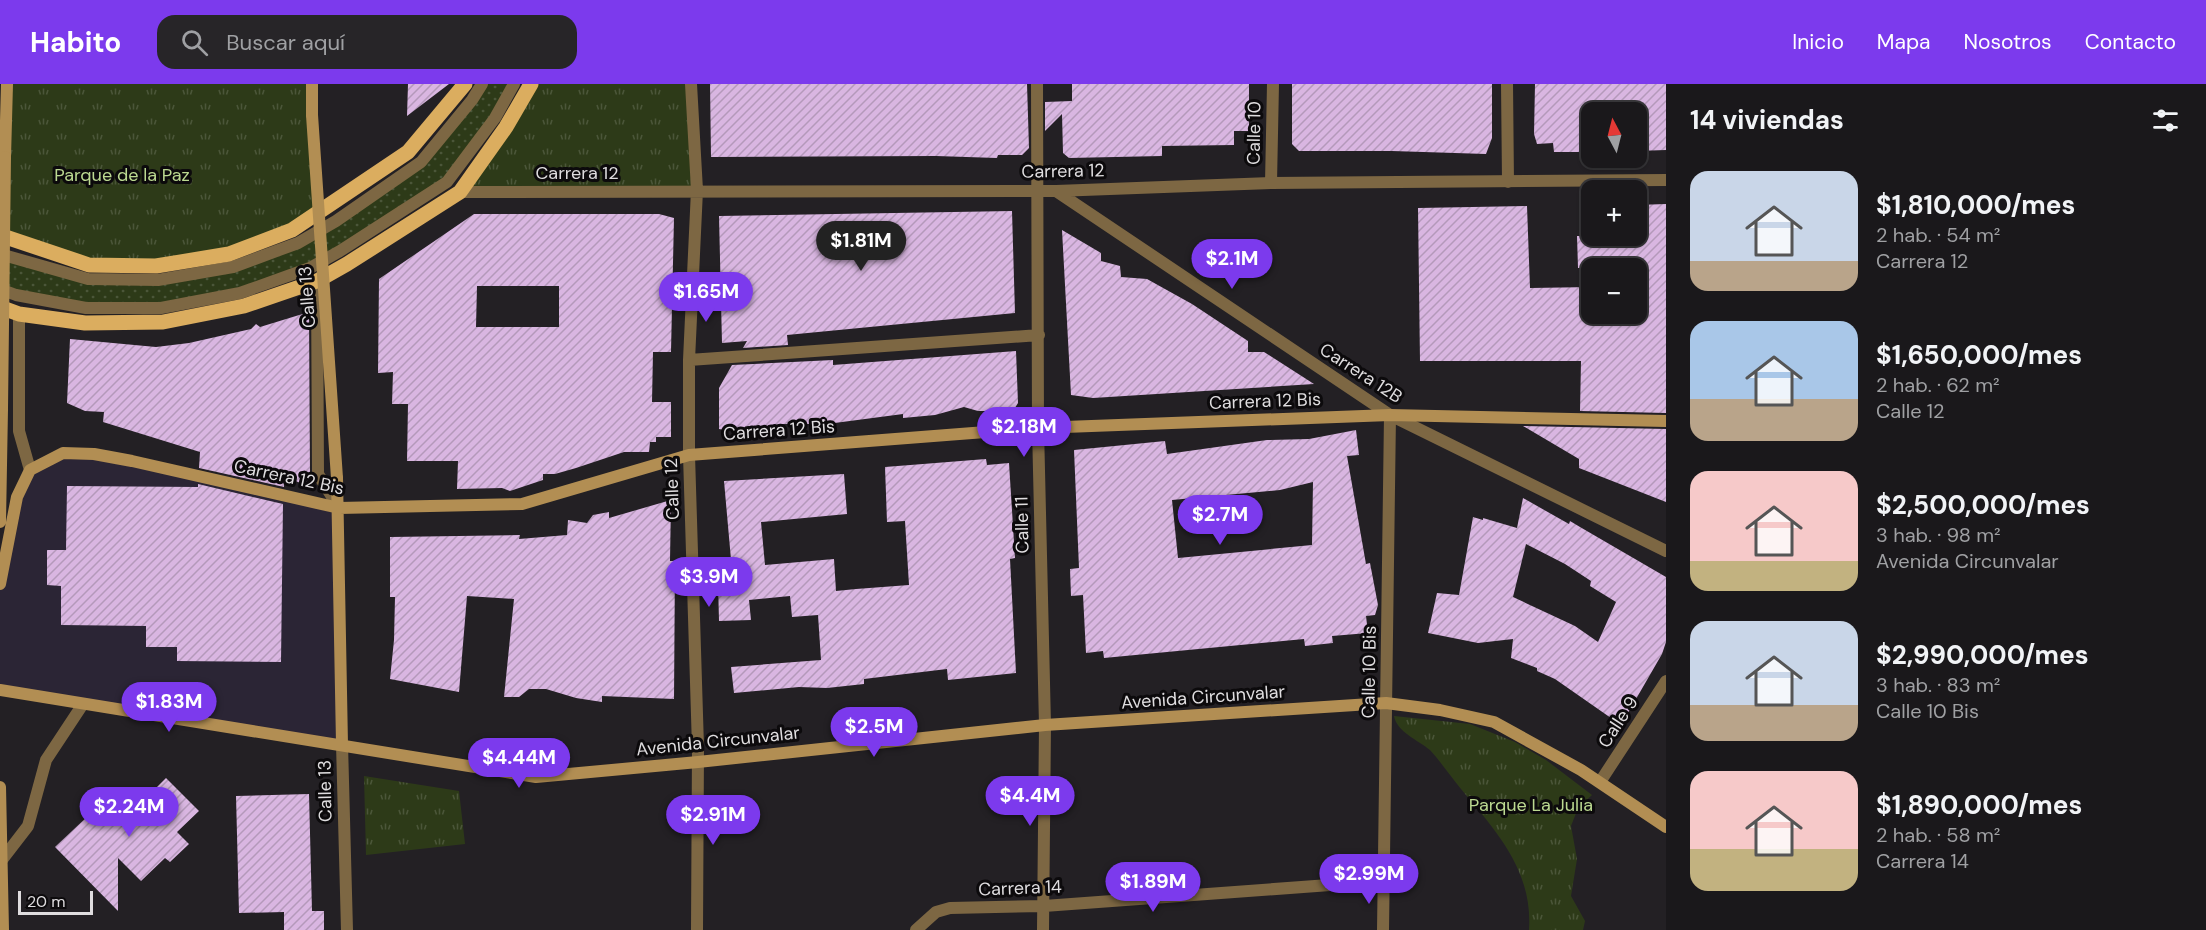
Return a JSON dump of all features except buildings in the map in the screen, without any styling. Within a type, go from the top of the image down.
[{"type":"main road","points":[[0,235],[89,265],[156,266],[229,254],[292,230],[408,152],[465,84]]},
{"type":"main road","points":[[0,307],[19,314],[85,323],[163,322],[244,306],[317,281],[460,192],[506,127],[531,84]]},
{"type":"street","points":[[0,522],[7,84]]},
{"type":"street","name":"Calle 13","points":[[312,84],[312,115],[338,478],[347,930]]},
{"type":"street","points":[[0,254],[88,279],[158,280],[233,267],[298,243],[336,221],[421,162],[472,100],[482,84]]},
{"type":"street","points":[[0,289],[16,295],[86,308],[161,308],[240,293],[310,268],[447,182],[495,118],[514,84]]},
{"type":"street","name":"Calle 12","points":[[691,84],[697,190],[690,360],[689,455],[698,762],[697,930]]},
{"type":"street","name":"Calle 11","points":[[1037,84],[1038,428],[1046,725],[1043,930]]},
{"type":"street","name":"Calle 10","points":[[1271,183],[1273,84]]},
{"type":"street","points":[[1507,84],[1508,182]]},
{"type":"street","name":"Carrera 12","points":[[460,192],[1038,189],[1056,191],[1271,183],[1666,180]]},
{"type":"street","name":"Carrera 12B","points":[[1056,191],[1390,415],[1666,551]]},
{"type":"street","name":"Calle 13","points":[[317,281],[318,474],[339,508]]},
{"type":"street","points":[[0,584],[17,497],[30,470],[19,431],[19,314]]},
{"type":"street","points":[[690,360],[1039,335]]},
{"type":"street","name":"Carrera 12 Bis","points":[[30,470],[63,453],[94,453],[339,508],[522,504],[689,455],[1038,428],[1390,415],[1666,421]]},
{"type":"street","name":"Calle 10 Bis","points":[[1383,930],[1390,415]]},
{"type":"street","name":"Calle 9","points":[[1600,782],[1666,681]]},
{"type":"street","name":"Avenida Circunvalar","points":[[0,690],[536,777],[1046,725],[1386,703],[1440,710],[1494,722],[1600,782],[1666,827]]},
{"type":"street","points":[[1,861],[28,826],[46,760],[83,704]]},
{"type":"street","points":[[0,787],[3,930]]},
{"type":"street","name":"Carrera 14","points":[[916,930],[936,912],[950,908],[1044,906],[1384,880]]},
{"type":"shaded area","points":[[63,453],[339,508],[342,744],[0,690],[0,584],[30,470]]},
{"type":"green space","name":"Parque de la Paz","points":[[7,84],[312,84],[322,211],[229,254],[89,265],[5,237]]},
{"type":"green space","points":[[482,84],[514,84],[447,182],[310,268],[161,308],[86,308],[0,289],[0,254],[88,279],[158,280],[233,267],[298,243],[421,162]]},
{"type":"green space","points":[[531,84],[691,84],[697,190],[460,192]]},
{"type":"green space","name":"Parque La Julia","points":[[1394,716],[1470,724],[1515,742],[1546,760],[1592,795],[1578,808],[1571,826],[1577,859],[1571,896],[1585,921],[1583,930],[1529,930],[1529,909],[1525,889],[1510,854],[1487,821],[1430,750],[1399,727]]},
{"type":"green space","points":[[364,776],[459,791],[465,844],[366,855]]}]
